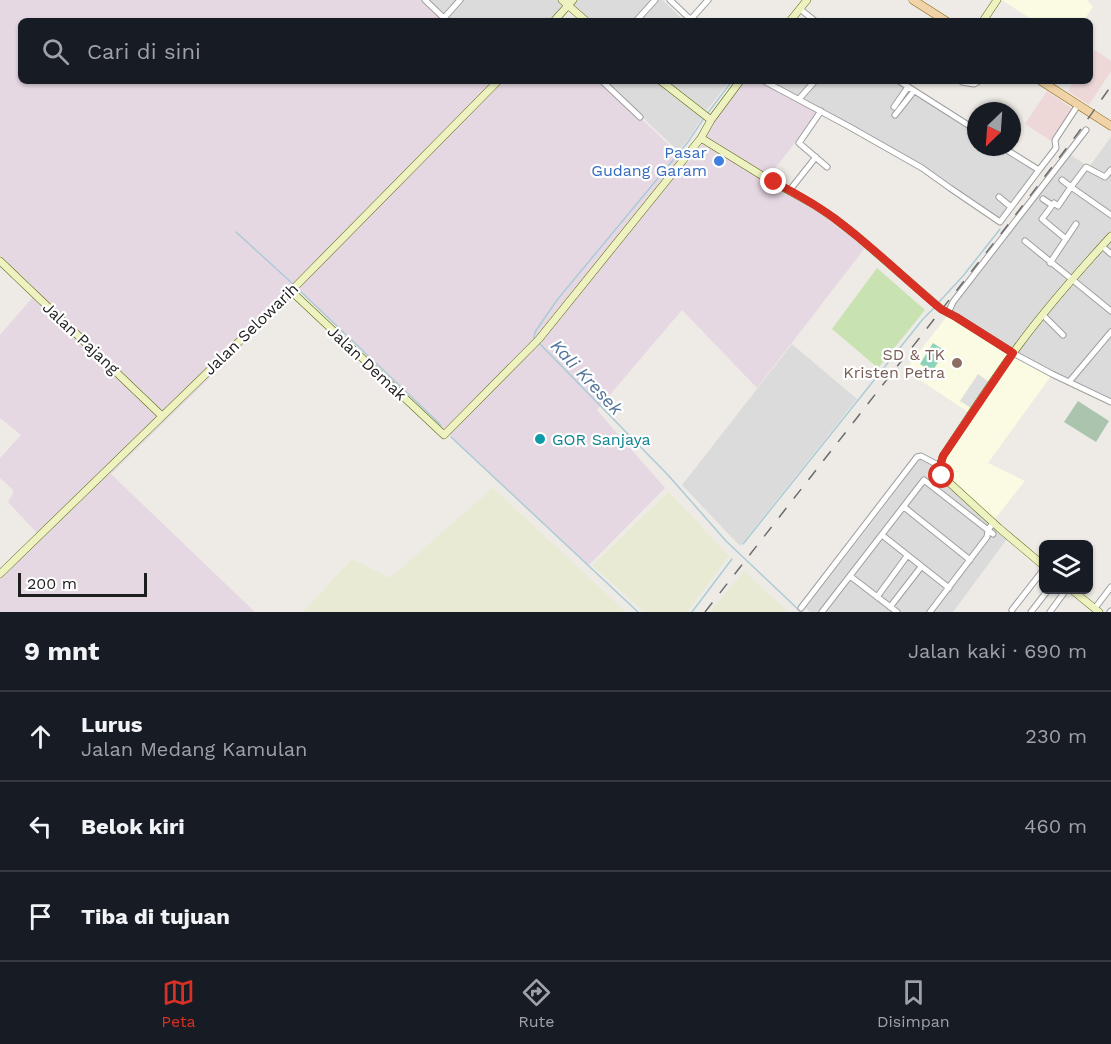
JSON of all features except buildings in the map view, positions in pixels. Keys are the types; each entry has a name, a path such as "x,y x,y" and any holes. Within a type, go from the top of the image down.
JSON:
{"main road":[{"path":"792,18 807,0"},
{"path":"913,0 941,18"},
{"path":"985,18 997,0"},
{"path":"556,18 568,2 583,18"},
{"name":"Jalan Selowarih","path":"0,574 291,291 495,84"},
{"path":"666,84 708,118"},
{"path":"737,84 708,118 701,138 834,218 941,309 1013,353"},
{"path":"1046,84 1111,126"},
{"name":"Jalan Demak","path":"291,291 444,435 537,340 701,138"},
{"path":"1039,564 992,531 942,476 940,466 943,456 1013,353 1111,236"},
{"name":"Jalan Pajang","path":"0,261 162,416"},
{"path":"1077,594 1097,610"}],"street":[{"path":"425,0 444,18"},
{"path":"447,18 460,0"},
{"path":"639,18 655,0"},
{"path":"671,0 689,18 692,18 708,0"},
{"path":"800,9 811,18"},
{"path":"605,84 640,117"},
{"path":"770,84 922,168 1000,222 1056,148 1055,140 1078,105"},
{"path":"799,99 812,84"},
{"path":"904,84 967,124"},
{"path":"894,107 908,87"},
{"path":"896,115 914,91"},
{"path":"821,111 799,143 827,166"},
{"path":"948,313 953,302 1086,130"},
{"path":"1016,156 1039,170"},
{"path":"789,190 816,157"},
{"path":"1066,239 1042,219 1054,203 1058,206 1086,167 1105,177 1111,170"},
{"path":"1062,180 1111,215"},
{"path":"999,198 1011,207"},
{"path":"1043,199 1052,206"},
{"path":"1050,263 1076,224"},
{"path":"1025,241 1111,311"},
{"path":"1102,246 1111,254"},
{"path":"1043,315 1063,335"},
{"path":"1069,382 1111,332"},
{"path":"1013,353 1111,402"},
{"path":"801,608 917,457 921,456 940,466"},
{"path":"822,612 923,481 992,531 930,612"},
{"path":"904,507 970,560"},
{"path":"882,535 949,588"},
{"path":"877,597 907,556"},
{"path":"891,607 921,567"},
{"path":"1012,610 1039,574"},
{"path":"850,576 897,612"},
{"path":"1097,610 1111,587"},
{"path":"1031,612 1045,594"},
{"path":"1050,612 1063,594"}],"shaded area":[{"path":"0,0 422,0 441,18 18,18 18,84 605,84 688,163 703,143 715,118 740,84 768,84 820,111 767,180 812,206 865,248 757,388 682,310 597,410 665,488 589,565 299,291 111,474 255,612 0,612 0,568 37,533 8,502 14,491 0,478 0,458 21,435 0,418 0,335 38,291 0,255"},
{"path":"429,0 558,0 565,6 554,18 448,18"},
{"path":"575,0 663,0 681,18 587,18 571,5"},
{"path":"1002,0 1087,0 1093,7 1085,18 1029,18"},
{"path":"1095,50 1111,61 1111,71 1089,105 1068,91 1072,84 1093,84 1093,53"},
{"path":"607,84 661,84 702,118 678,151"},
{"path":"671,84 728,84 706,111"},
{"path":"773,84 904,84 967,125 967,156 1014,156 1037,171 1000,219 922,165"},
{"path":"1047,91 1073,109 1051,141 1025,124"},
{"path":"1111,137 1111,233 1012,348 945,308 1068,153 1089,167"},
{"path":"1111,241 1111,307 1076,279"},
{"path":"1073,282 1111,313 1111,400 1017,352"},
{"name":"SD & TK Kristen Petra","path":"948,315 1007,355 968,412 905,370"},
{"path":"792,344 857,399 740,546 682,485"},
{"path":"1014,356 1051,376 988,463 1025,481 994,520 947,476 944,463"},
{"path":"978,374 989,382 971,408 960,401"},
{"path":"1078,401 1109,421 1096,442 1064,422"},
{"path":"921,458 937,467 937,475 942,482 1007,539 953,612 810,612 806,608"},
{"path":"493,488 626,612 303,612 352,559 390,578"},
{"path":"669,492 729,556 687,612 644,612 592,565"},
{"path":"744,571 788,612 710,612"}],"green space":[{"path":"877,268 925,310 878,368 832,329"},
{"path":"933,343 945,351 932,372 920,364"}],"waterway":[{"name":"Kali Kresek","path":"707,114 730,84"},
{"name":"Kali Kresek","path":"534,338 535,332 557,300 688,142 704,118"},
{"path":"939,302 1000,229"},
{"path":"236,232 293,284"},
{"path":"298,289 441,425"},
{"path":"743,544 934,308"},
{"name":"Kali Kresek","path":"540,344 668,475 726,541 801,612"},
{"path":"451,437 638,612"},
{"path":"692,612 732,559"}],"railway":[{"path":"705,612 1007,226 1111,86"}],"place":[{"name":"Pasar Gudang Garam","path":"719,161"},
{"name":"SD & TK Kristen Petra","path":"957,363"},
{"name":"GOR Sanjaya","path":"540,439"}],"route":[{"path":"774,182 834,218 941,309 1013,353 943,456 940,466 942,476"}]}
